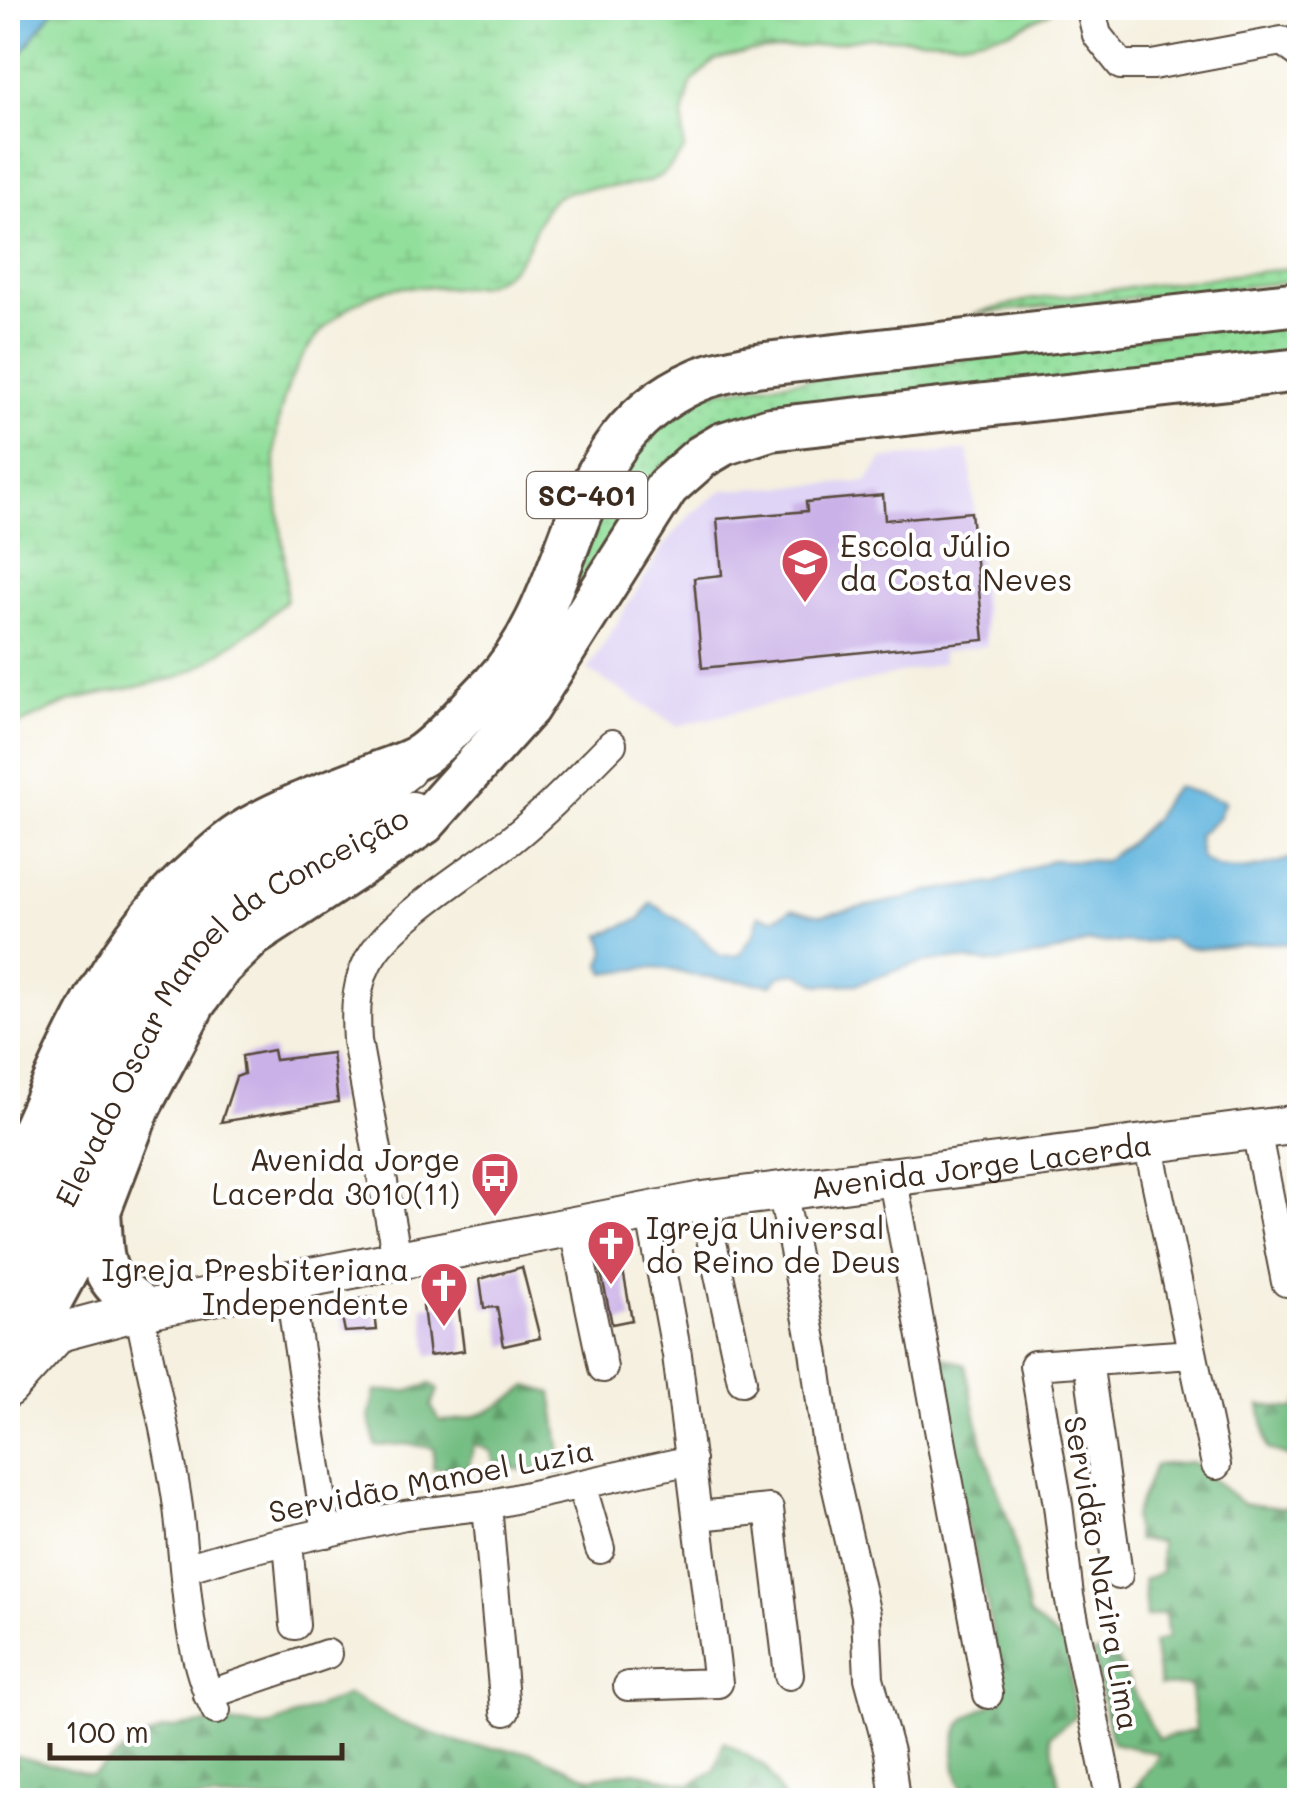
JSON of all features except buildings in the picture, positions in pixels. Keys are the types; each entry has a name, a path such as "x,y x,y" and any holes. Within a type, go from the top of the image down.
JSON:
{"highway":[{"name":"SC-401","path":"8,1186 93,1001 157,908 253,826 421,756 496,682 532,631 591,484 617,440 653,405 702,378 756,365 1300,303"},
{"name":"SC-401","path":"23,1333 35,1329 100,1210 138,1107 194,1004 220,967 252,936 424,823 459,787 528,707 667,487 701,457 723,444 770,429 1300,370"},
{"path":"100,1210 107,1274 118,1290 143,1310"}],"main road":[{"name":"Elevado Oscar Manoel da Conceição","path":"8,1388 23,1333 20,1292 163,996 194,950 223,921 275,848 356,808 421,756"},
{"name":"Elevado Oscar Manoel da Conceição","path":"8,1252 139,981 175,930 206,899 459,787"},
{"name":"Avenida Jorge Lacerda","path":"23,1333 703,1201 1300,1124"}],"street":[{"path":"1092,10 1097,35 1121,65 1153,65 1282,41 1300,54"},
{"path":"397,1258 357,1040 358,984 372,953 391,931 516,836 612,744"},
{"path":"1256,1130 1286,1282"},
{"path":"1148,1143 1216,1464"},
{"path":"892,1175 988,1694"},
{"path":"782,1190 811,1335 827,1446 866,1615 869,1678 890,1752 896,1800"},
{"path":"703,1201 742,1381"},
{"path":"628,1686 718,1683 670,1308 650,1210"},
{"path":"573,1224 603,1368"},
{"path":"288,1280 328,1534"},
{"path":"143,1310 177,1502 190,1615 212,1702 327,1654"},
{"path":"1118,1575 1088,1362 1192,1354"},
{"name":"Servidão Nazira Lima","path":"1088,1362 1034,1365 1069,1596 1109,1792"},
{"name":"Servidão Manoel Luzia","path":"185,1568 405,1515 487,1505 691,1460"},
{"path":"581,1484 600,1549"},
{"path":"487,1505 505,1711"},
{"path":"698,1516 768,1509 788,1675"},
{"path":"288,1541 296,1625"}],"shaded area":[{"name":"Escola Júlio da Costa Neves","path":"969,450 987,646 942,652 943,663 677,726 588,670 664,546 692,513 723,490 867,482 882,459"}],"green space":[{"path":"55,8 1053,8 1011,31 963,41 869,37 748,52 715,60 691,83 683,116 684,150 664,173 641,183 560,195 543,212 516,264 503,276 485,284 391,289 355,304 316,337 291,380 282,405 275,474 286,600 262,623 177,678 71,701 8,729 8,71"},
{"path":"1299,267 1299,281 973,314 1028,300"},
{"path":"1299,317 1299,355 663,465 635,495 537,661 632,446 708,392"},
{"path":"933,1353 965,1365 983,1448 1012,1531 1029,1615 1067,1646 1075,1717 1050,1735 1062,1800 968,1800 959,1781 954,1747 960,1726 971,1715 1003,1699 988,1607 962,1505"},
{"path":"431,1384 438,1390 431,1406 440,1421 487,1412 528,1386 552,1393 564,1473 495,1467 491,1451 474,1444 468,1469 433,1468 434,1448 407,1444 376,1446 369,1418 375,1391 409,1391"},
{"path":"1299,1400 1299,1489 1290,1457 1268,1449 1260,1405 1297,1409"},
{"path":"1192,1462 1243,1504 1286,1508 1299,1490 1299,1800 1127,1799 1160,1754 1112,1743 1093,1653 1113,1652 1158,1739 1196,1730 1190,1685 1160,1686 1153,1643 1168,1638 1165,1613 1146,1617 1143,1580 1161,1572 1160,1542 1137,1540 1133,1518 1155,1465"},
{"path":"348,1695 402,1723 465,1745 531,1752 590,1778 635,1771 690,1785 715,1770 724,1742 766,1767 784,1800 8,1800 12,1755 92,1775 137,1741 164,1729 217,1722 267,1727"}],"water":[{"path":"8,8 55,8 8,71"},
{"path":"1177,787 1225,801 1218,818 1198,835 1201,858 1212,865 1249,869 1299,856 1299,945 1263,943 1201,948 1170,939 1088,942 997,963 950,959 912,965 858,984 820,985 797,973 781,975 772,985 668,969 605,973 601,965 606,951 601,935 640,919 651,903 695,931 720,956 739,955 754,934 759,915 773,919 792,909 821,915 929,891 995,883 1051,860 1103,861 1154,819"}],"place":[{"name":"Escola Júlio da Costa Neves","path":"805,604"},
{"name":"Avenida Jorge Lacerda 3010(11)","path":"495,1218"},
{"name":"Igreja Universal do Reino de Deus","path":"611,1286"},
{"name":"Igreja Presbiteriana Independente","path":"444,1328"}]}
